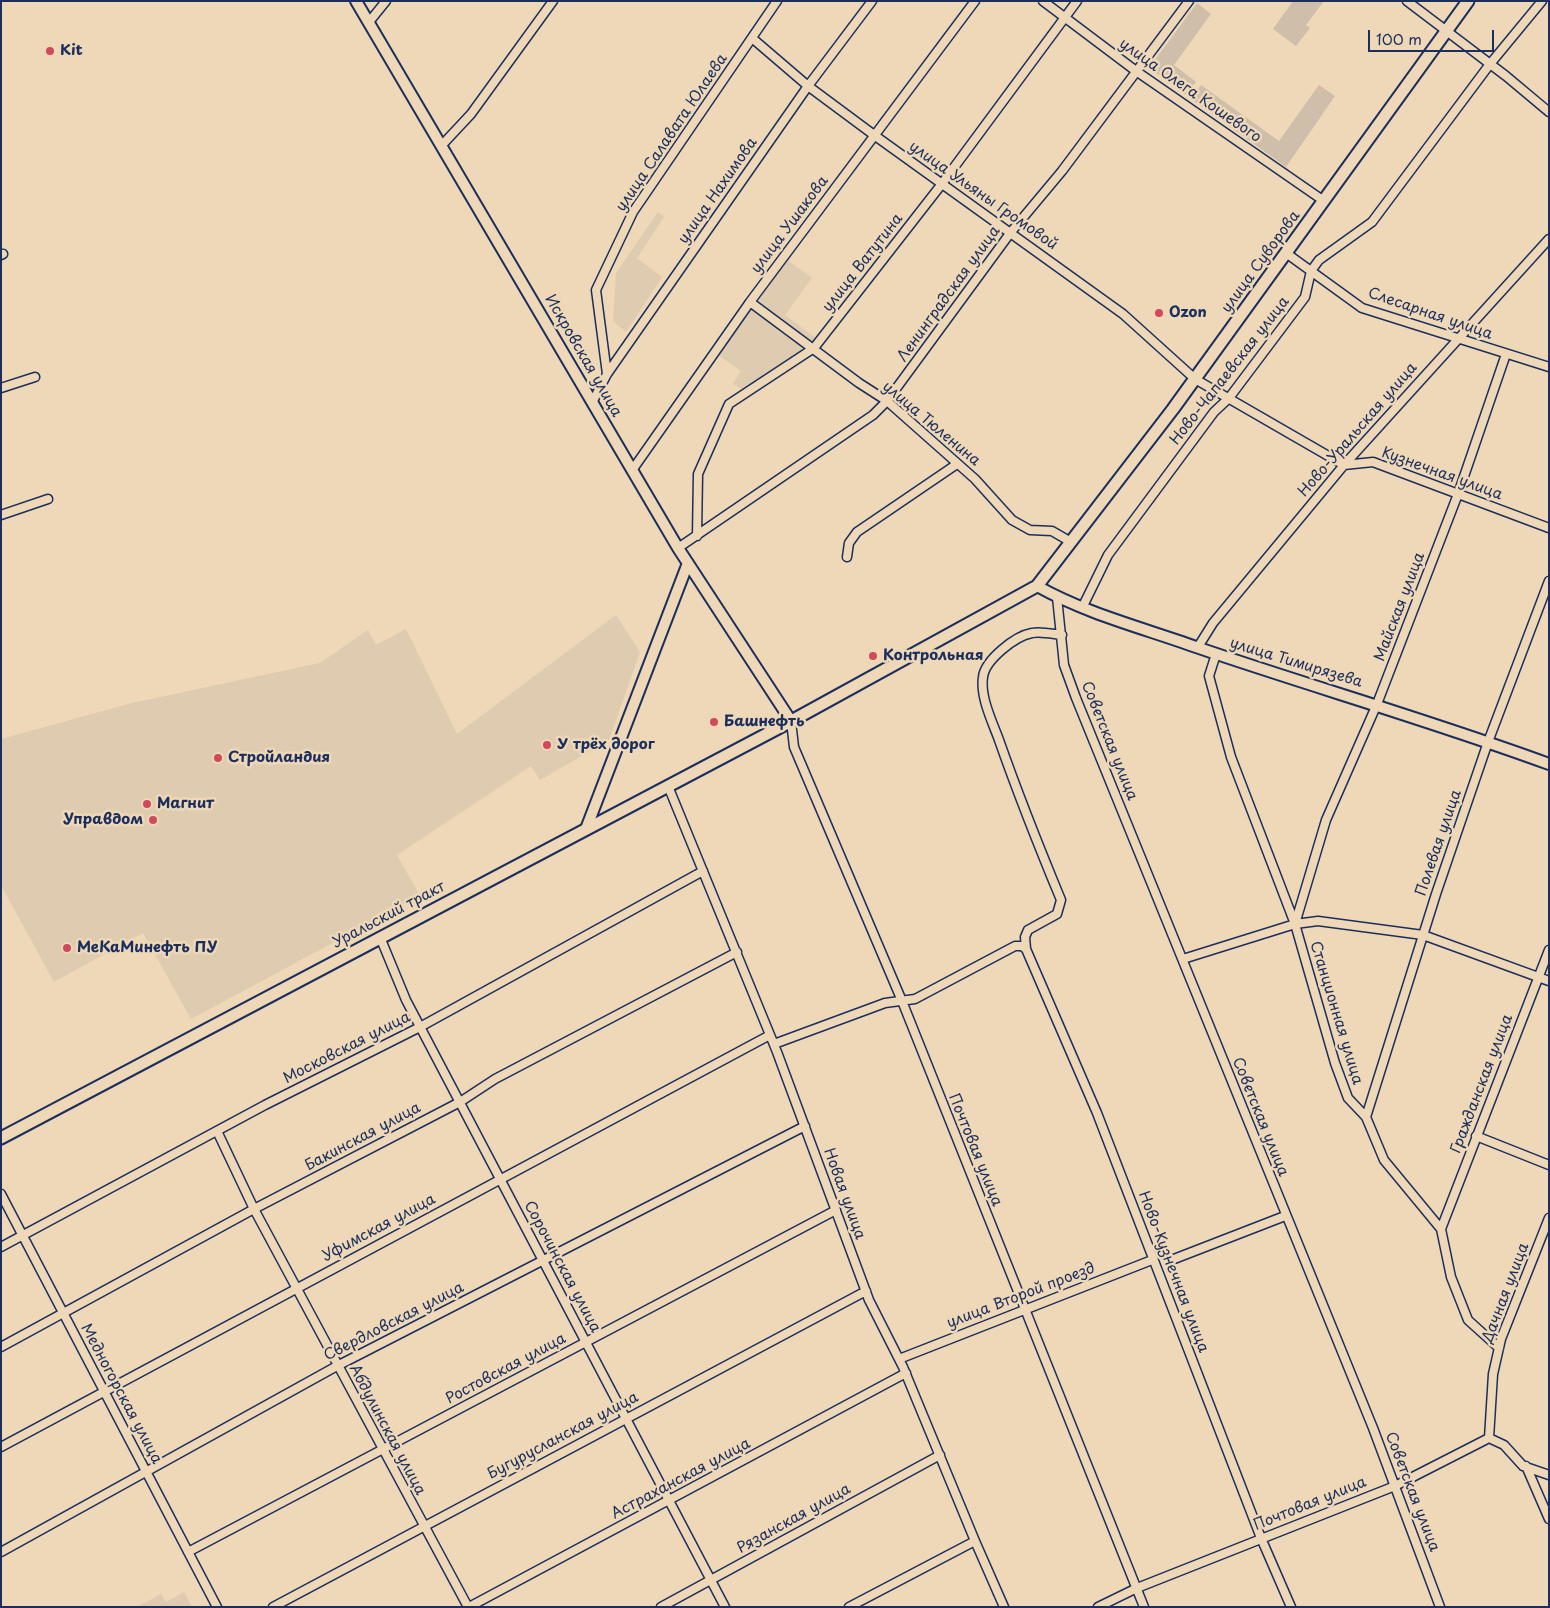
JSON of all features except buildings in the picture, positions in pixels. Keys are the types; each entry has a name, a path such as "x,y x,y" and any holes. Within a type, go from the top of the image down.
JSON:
{"main road":[{"name":"Искровская улица","path":"356,1 442,144 678,548 791,721"},
{"name":"улица Суворова","path":"1037,586 1195,379 1468,1"},
{"path":"586,829 688,563"},
{"name":"улица Тимирязева","path":"1037,586 1082,608 1216,654 1377,704 1549,764"},
{"name":"Уральский тракт","path":"1,1138 791,721 1037,586"}],"street":[{"path":"369,22 386,1"},
{"path":"442,144 471,114 553,1"},
{"name":"улица Салавата Юлаева","path":"607,374 596,290 633,212 777,1"},
{"name":"улица Нахимова","path":"592,401 607,374 808,86 872,1"},
{"name":"улица Ушакова","path":"632,469 750,302 975,1"},
{"name":"улица Олега Кошевого","path":"1043,1 1136,70 1324,201"},
{"name":"улица Ватутина","path":"697,536 698,474 729,404 814,348 941,185 1076,1"},
{"name":"Ленинградская улица","path":"678,548 873,415 887,401 1011,232 1062,171 1189,1"},
{"path":"1407,1 1447,30 1549,112"},
{"path":"1311,270 1319,260 1372,222 1490,64 1542,1"},
{"name":"улица Ульяны Громовой","path":"752,38 808,86 874,136 941,185 1011,232 1123,314 1195,379"},
{"name":"Ново-Уральская улица","path":"1198,647 1214,623 1344,465 1549,239"},
{"name":"Слесарная улица","path":"1286,253 1362,308 1549,367"},
{"name":"Ново-Чапаевская улица","path":"1082,608 1108,556 1214,412 1229,398 1305,297 1311,270"},
{"name":"улица Тюленина","path":"750,302 859,383 887,401 957,464 1012,520 1030,530 1052,531 1071,542"},
{"name":"Майская улица","path":"1295,924 1326,820 1377,704 1458,494 1506,354"},
{"path":"1,388 35,377"},
{"path":"1195,379 1344,465"},
{"name":"Кузнечная улица","path":"1344,465 1373,462 1549,528"},
{"path":"847,557 849,543 857,532 957,464"},
{"path":"1,515 48,499"},
{"name":"Полевая улица","path":"1366,1117 1488,742 1549,581"},
{"name":"Советская улица","path":"1057,597 1064,665 1076,698 1395,1486 1440,1607"},
{"path":"1026,949 1024,937 1028,930 1057,914 1061,900 1018,795 986,703 982,678 987,664 1001,651 1024,636 1032,632 1062,635"},
{"name":"Станционная улица","path":"1216,654 1209,676 1231,757 1295,924 1335,1063 1348,1098 1366,1117 1384,1160 1441,1229 1451,1277 1468,1320 1499,1348"},
{"name":"Почтовая улица","path":"791,721 794,747 902,1001 1144,1607"},
{"name":"Новая улица","path":"668,786 774,1044 866,1291 906,1372 974,1541 1004,1607"},
{"name":"Московская улица","path":"1,1247 217,1131 420,1026 704,871"},
{"path":"1183,959 1295,924 1318,921 1424,935 1549,981"},
{"name":"Сорочинская улица","path":"380,937 406,1000 725,1607"},
{"path":"774,1044 885,1003 915,999 1015,946 1022,946 1026,949"},
{"name":"Ново-Кузнечная улица","path":"1026,949 1097,1113 1152,1260 1261,1538 1291,1607"},
{"name":"Гражданская улица","path":"1441,1229 1549,950"},
{"name":"Бакинская улица","path":"1,1347 254,1209 460,1102 495,1078 737,952"},
{"name":"Уфимская улица","path":"1,1447 770,1035"},
{"name":"Свердловская улица","path":"1,1552 337,1366 805,1126"},
{"name":"Абдулинская улица","path":"217,1131 254,1209 468,1607"},
{"path":"1476,1136 1549,1165"},
{"name":"Медногорская улица","path":"1,1194 217,1607"},
{"name":"Ростовская улица","path":"188,1552 836,1210"},
{"path":"1174,1259 1285,1216"},
{"name":"Дачная улица","path":"1490,1438 1493,1374 1499,1348 1549,1218"},
{"name":"улица Второй проезд","path":"899,1359 1152,1260"},
{"name":"Бугурусланская улица","path":"273,1607 626,1417 866,1291"},
{"name":"Астраханская улица","path":"468,1607 670,1501 906,1372"},
{"path":"1490,1438 1504,1445 1526,1466 1549,1475"},
{"name":"Почтовая улица","path":"1098,1607 1137,1588 1395,1486 1490,1438"},
{"name":"Рязанская улица","path":"661,1607 940,1455"},
{"path":"1526,1466 1549,1519"},
{"path":"849,1607 974,1541"}],"shaded area":[{"path":"1293,1 1324,1 1306,25 1310,28 1296,46 1273,29"},
{"path":"1197,3 1211,14 1174,65 1196,82 1186,95 1149,68"},
{"path":"1201,85 1279,141 1319,85 1335,96 1286,167 1191,99"},
{"path":"658,212 664,217 637,258 662,277 626,332 613,321 616,273"},
{"path":"786,259 812,278 785,315 817,339 812,346 743,390 733,384 741,371 718,355"},
{"path":"616,615 640,652 609,740 540,780 531,766 397,855 420,896 191,1019 143,933 54,982 1,885 1,739 132,703 320,663 368,630 376,645 406,629 457,734"},
{"path":"184,1592 192,1607 137,1607 161,1594 166,1602"}],"place":[{"name":"Kit","path":"50,51"},
{"name":"Ozon","path":"1159,313"},
{"name":"Контрольная","path":"873,656"},
{"name":"Башнефть","path":"714,722"},
{"name":"У трёх дорог","path":"547,745"},
{"name":"Стройландия","path":"218,758"},
{"name":"Магнит","path":"147,804"},
{"name":"Управдом","path":"153,820"},
{"name":"МеКаМинефть ПУ","path":"67,948"}]}
